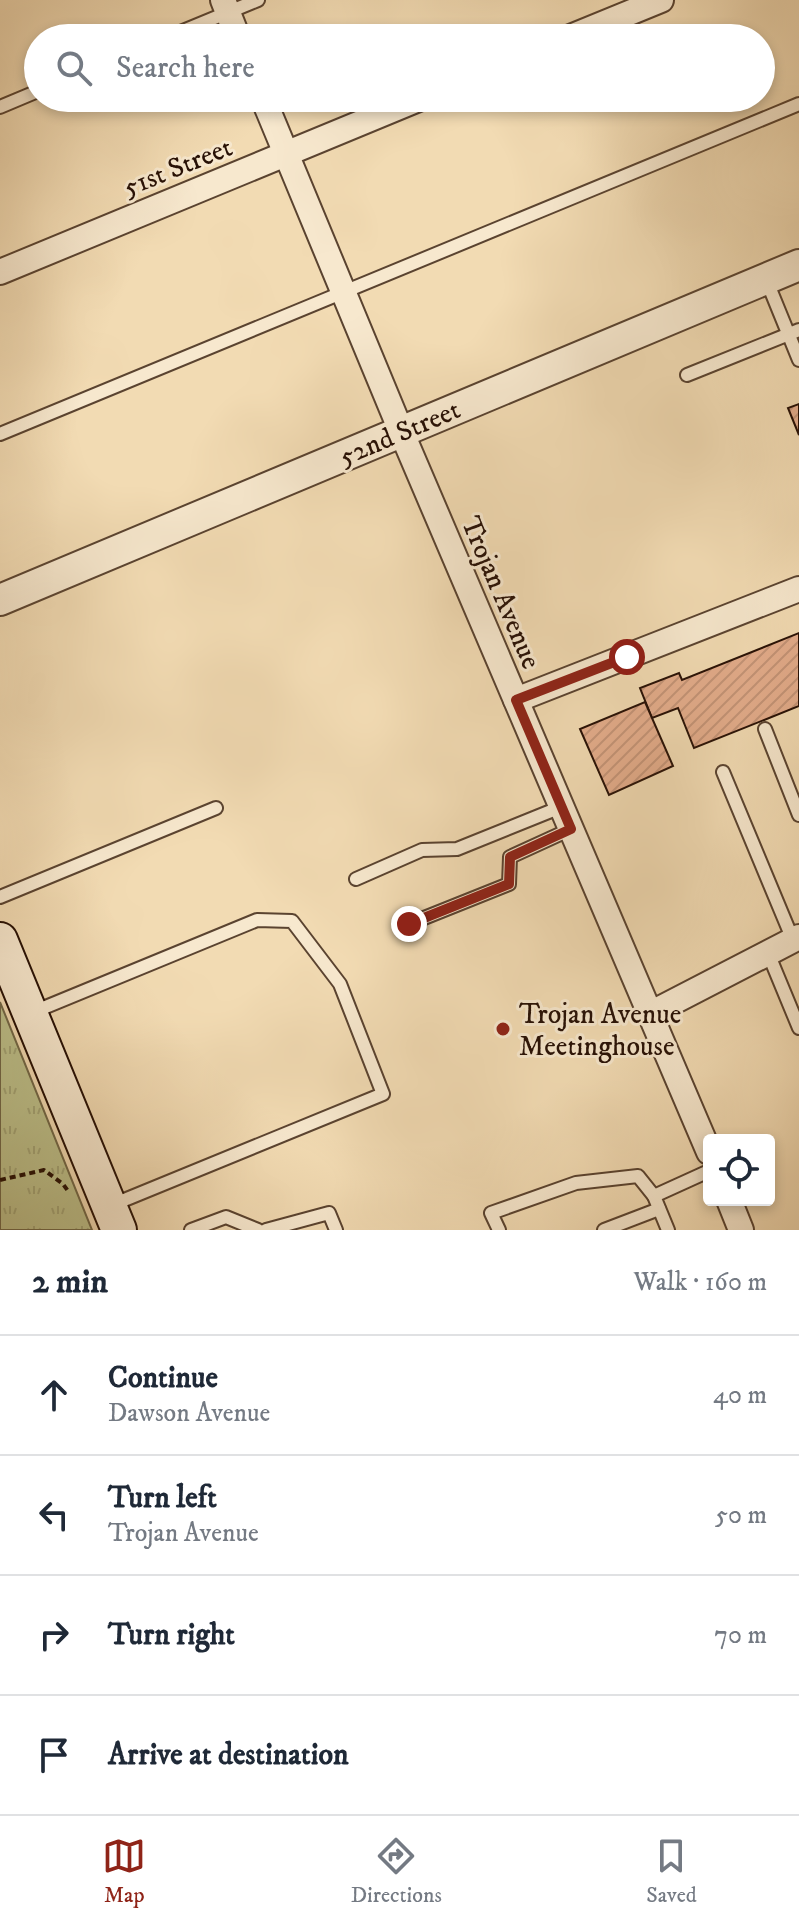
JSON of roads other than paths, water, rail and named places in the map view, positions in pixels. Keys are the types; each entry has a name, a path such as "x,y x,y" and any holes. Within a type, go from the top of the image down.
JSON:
{"main road":[{"path":"0,940 114,1218"}],"street":[{"path":"602,24 661,0"},
{"name":"Trojan Avenue","path":"269,112 401,431 703,1138"},
{"name":"51st Street","path":"0,272 387,112"},
{"name":"52nd Street","path":"0,600 799,265"},
{"path":"516,700 799,589"},
{"path":"650,1014 796,939"},
{"path":"731,1206 741,1230"}],"lane":[{"path":"192,24 225,6 258,0"},
{"path":"0,107 24,97"},
{"path":"0,434 799,104"},
{"path":"766,279 794,332 799,360"},
{"path":"687,375 794,332"},
{"path":"765,729 799,815"},
{"path":"723,772 796,939"},
{"path":"356,879 422,850 457,849 561,807"},
{"path":"0,897 216,808"},
{"path":"409,924 509,884 510,857 571,829"},
{"path":"30,1014 257,920 292,921 340,984 383,1094 114,1218"},
{"path":"768,953 799,1028"},
{"path":"604,1230 703,1175"},
{"path":"499,1230 491,1213 576,1183 638,1176 656,1203 668,1230"},
{"path":"266,1230 329,1213 336,1230"},
{"path":"191,1230 226,1217 258,1230"}],"place":[{"name":"Trojan Avenue Meetinghouse","path":"503,1029"}]}
